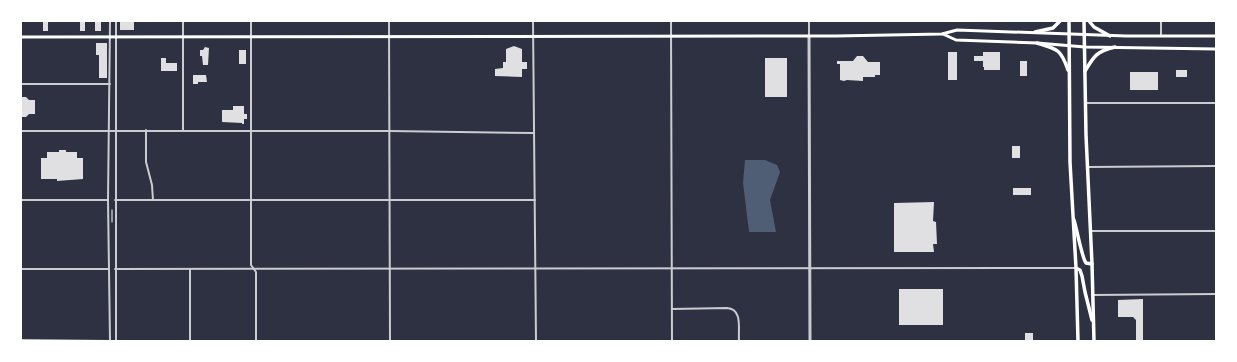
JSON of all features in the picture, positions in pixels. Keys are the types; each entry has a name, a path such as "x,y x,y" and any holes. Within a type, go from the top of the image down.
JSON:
{"highway":[{"path":"1035,32 1052,28 1060,21"},
{"path":"1070,21 1070,162 1076,268 1078,341"},
{"path":"1084,21 1085,103 1094,341"},
{"path":"1089,21 1094,27 1110,36"},
{"path":"1037,43 1056,49 1063,57 1070,74"},
{"path":"1085,72 1096,54 1115,47"},
{"path":"1073,214 1081,245 1082,256 1086,263 1092,264"},
{"path":"1076,268 1080,270 1082,276 1084,292 1094,325"}],"main road":[{"path":"21,37 809,36 942,34 957,30 1070,33 1110,36 1216,36"},
{"path":"942,34 956,40 1037,43 1085,47 1216,48"}],"street":[{"path":"21,340 110,341 108,200 110,130 110,21"},
{"path":"116,21 116,341"},
{"path":"183,21 183,130"},
{"path":"252,21 251,265 256,272 256,341"},
{"path":"389,21 390,341"},
{"path":"533,21 536,341"},
{"path":"671,21 672,341"},
{"path":"809,21 810,341"},
{"path":"1161,21 1161,36"},
{"path":"21,84 110,84"},
{"path":"1085,103 1216,103"},
{"path":"146,130 146,162 152,185 153,200"},
{"path":"21,131 251,130 534,133"},
{"path":"1087,167 1216,166"},
{"path":"21,200 108,200"},
{"path":"115,200 534,200"},
{"path":"1090,231 1216,231"},
{"path":"115,269 1076,268"},
{"path":"21,269 108,269"},
{"path":"190,269 190,341"},
{"path":"1093,294 1216,294"},
{"path":"672,309 733,309 738,316 738,341"},
{"path":"263,341 583,341"}],"water":[{"path":"745,160 765,160 777,165 780,172 770,200 776,232 749,232 743,183"}],"building":[{"path":"43,21 48,21 48,31 43,31"},
{"path":"80,21 85,21 85,31 80,31"},
{"path":"95,21 101,21 101,31 95,31"},
{"path":"120,21 134,21 134,30 120,30"},
{"path":"96,43 107,43 107,78 99,78 99,55 96,55"},
{"path":"514,46 522,49 522,62 527,62 527,69 522,69 522,77 495,76 495,69 503,68 503,62 506,62 506,49"},
{"path":"205,47 209,48 208,65 203,65 202,56 200,56 200,50 203,50"},
{"path":"239,50 246,50 246,64 239,64"},
{"path":"948,52 957,52 957,80 948,80"},
{"path":"983,52 1000,52 1000,70 984,70 983,61 974,61 974,56 983,56"},
{"path":"857,56 863,56 868,62 880,62 880,75 875,75 875,77 863,77 863,81 840,80 840,64 837,64 837,61 853,61"},
{"path":"161,58 166,58 166,63 177,63 177,71 161,71"},
{"path":"765,58 787,58 787,97 765,97"},
{"path":"1020,61 1027,61 1027,76 1020,76"},
{"path":"1176,70 1187,70 1187,77 1176,77"},
{"path":"1130,72 1158,72 1158,90 1130,90"},
{"path":"193,75 206,75 207,82 198,82 198,84 193,84"},
{"path":"21,97 26,97 29,100 35,100 35,114 29,114 26,117 21,117"},
{"path":"233,106 244,106 244,114 247,114 247,119 244,119 244,124 222,122 222,110 233,110"},
{"path":"1012,146 1020,146 1020,158 1012,158"},
{"path":"59,150 66,150 66,152 77,152 77,158 83,158 83,179 57,181 57,179 41,179 41,158 47,158 47,152 59,152"},
{"path":"1013,188 1031,188 1031,195 1013,195"},
{"path":"934,202 933,221 936,222 937,244 933,244 934,252 894,252 894,203"},
{"path":"899,289 943,289 943,325 899,325"},
{"path":"1143,299 1143,341 1136,341 1136,320 1133,317 1118,317 1118,300"},
{"path":"1025,333 1033,333 1033,341 1025,341"}]}
